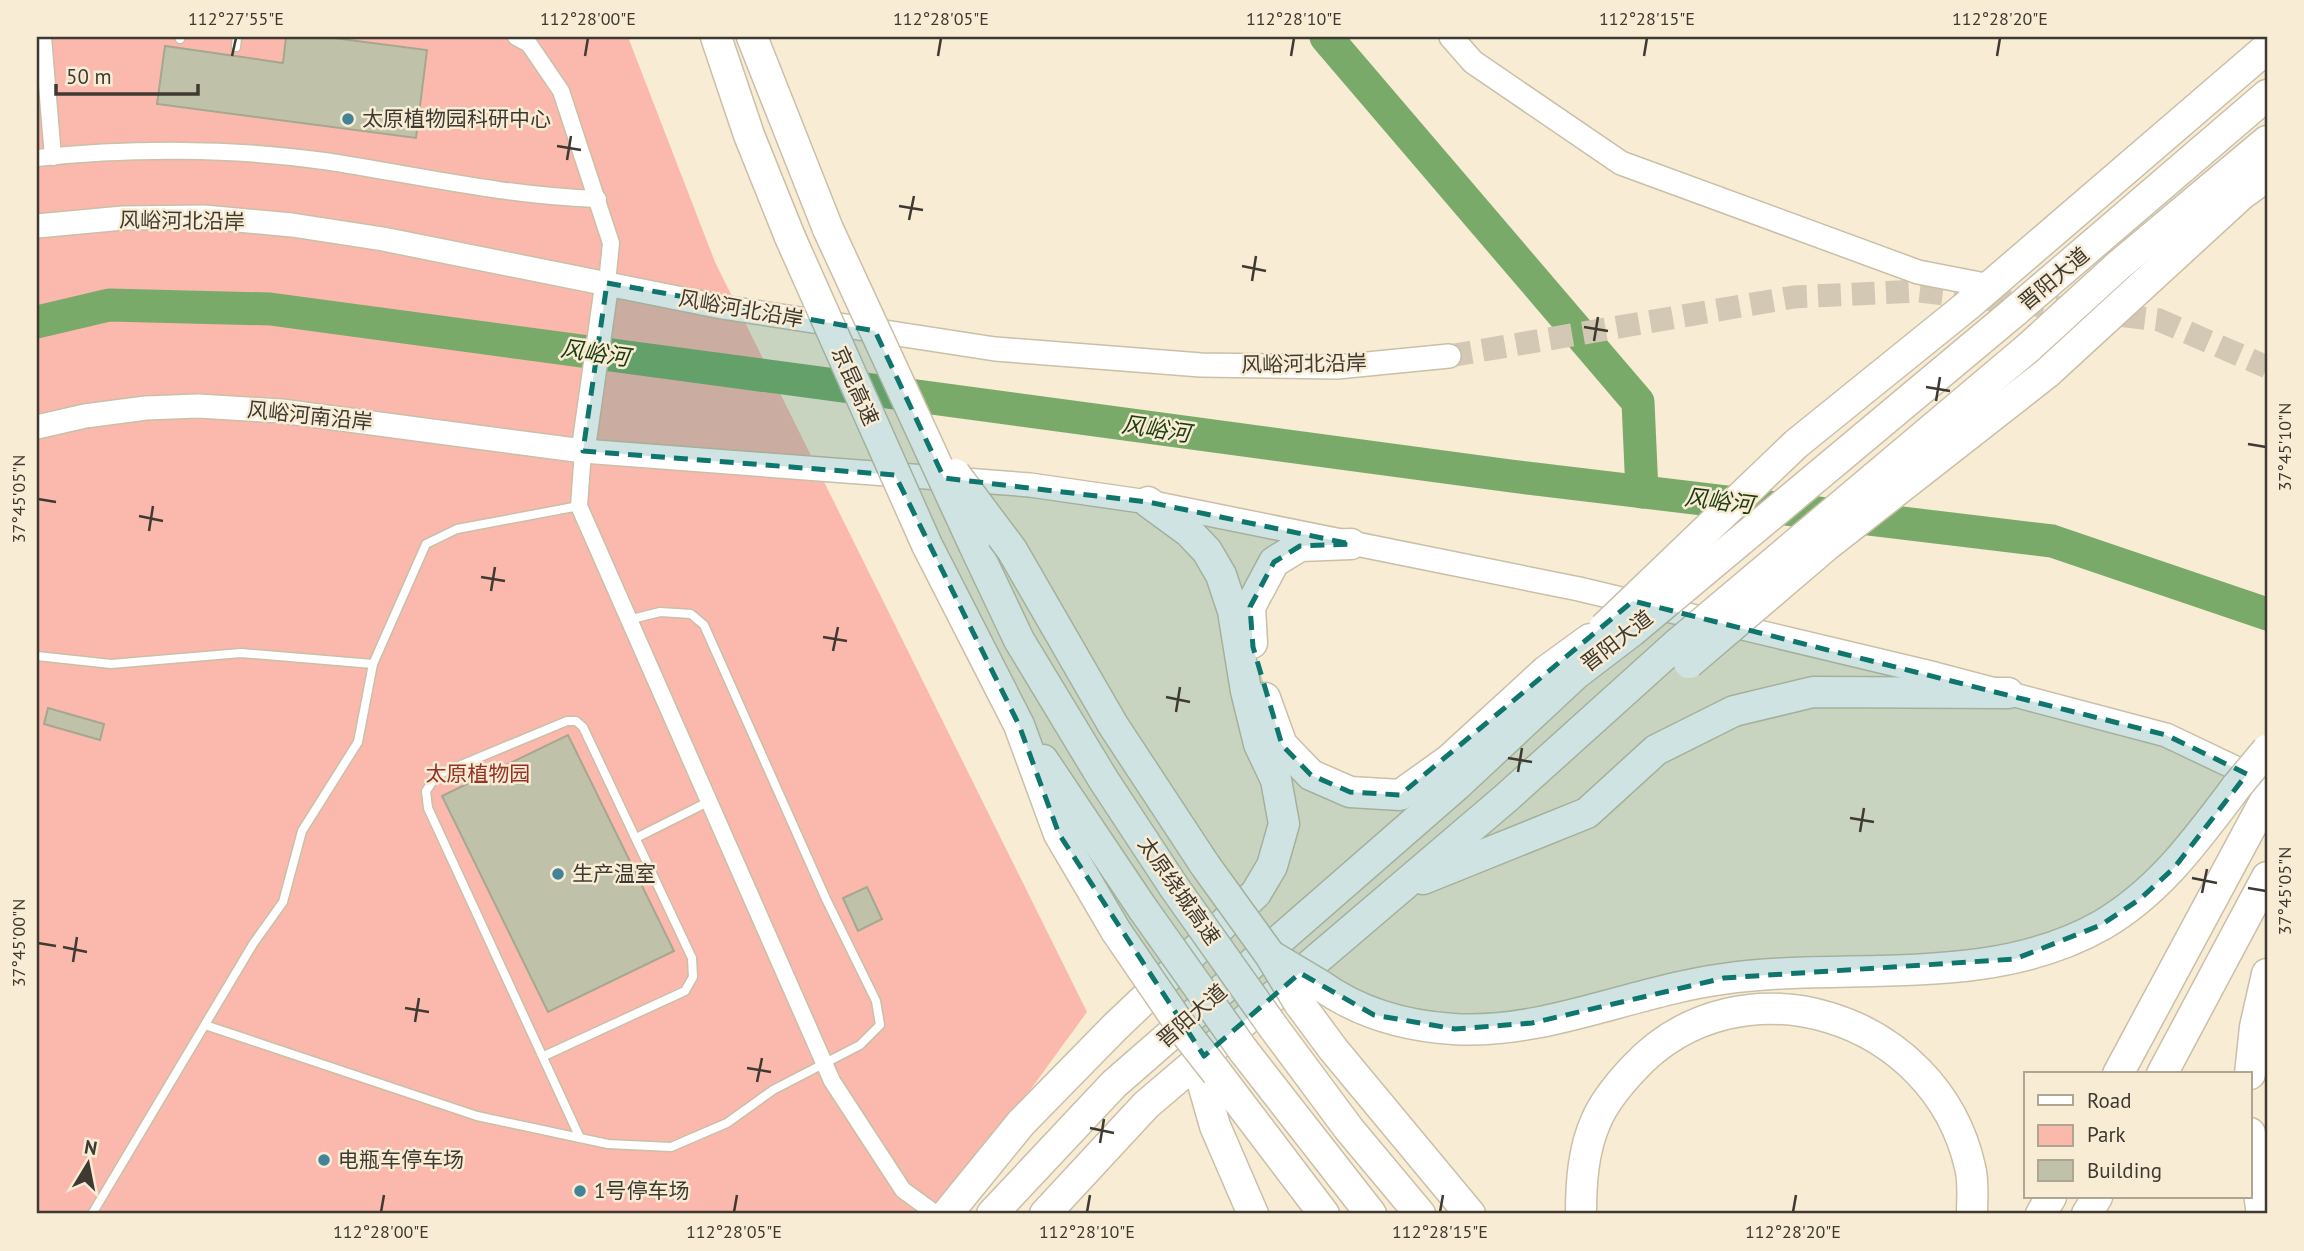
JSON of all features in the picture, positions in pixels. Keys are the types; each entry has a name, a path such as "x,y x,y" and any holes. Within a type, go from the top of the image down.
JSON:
{"highway":[{"name":"京昆高速","path":"716,37 749,135 790,237 927,545 1019,725"},
{"name":"京昆高速","path":"752,37 828,229 920,426"},
{"name":"晋阳大道","path":"992,1214 1114,1084 1456,786 1576,674 1796,444 1968,305 2267,48"},
{"name":"晋阳大道","path":"1618,630 2014,313 2264,98"},
{"name":"晋阳大道","path":"1045,1214 1146,1105 1565,745 1683,653 2119,265 2267,141"},
{"path":"1683,653 1826,546 2047,373 2242,194 2267,176"},
{"path":"920,426 1012,550 1106,713 1205,865 1270,955 1309,994 1333,1049 1470,1214"},
{"name":"太原绕城高速","path":"920,426 1019,640 1102,779 1174,887 1274,1028 1349,1129 1420,1214"},
{"path":"947,1214 1020,1123 1116,1026 1256,893 1272,866 1284,824 1276,780 1259,744 1246,691 1233,611 1221,575 1208,551 1189,532 1148,502"},
{"path":"1351,544 1300,546 1274,562 1250,607 1253,647 1264,695 1282,745 1311,775 1350,792 1400,795 1449,760 1546,671 1618,630"},
{"path":"1397,890 1587,813 1656,750 1734,710 1813,691 2008,693"},
{"path":"1019,725 1059,834 1116,932 1188,1036 1210,1079 1324,1214"},
{"name":"太原绕城高速","path":"1019,725 1143,909 1243,1050 1371,1214"},
{"path":"1309,994 1335,996 1374,1014 1413,1025 1482,1029 1532,1023 1676,986 1724,978 1948,967 2015,959 2101,925 2140,899 2174,868 2267,750"},
{"path":"2119,1072 2267,797"},
{"path":"2163,1072 2267,877"},
{"path":"2250,1072 2255,1027 2267,974"},
{"path":"1581,1214 1581,1174 1595,1121 1619,1084 1652,1048 1698,1022 1748,1009 1802,1010 1850,1023 1891,1046 1925,1078 1955,1124 1971,1168 1972,1214"},
{"path":"1210,1079 1215,1126 1253,1214"},
{"path":"2252,1146 2262,1214"},
{"path":"2041,1214 2050,1198"},
{"path":"2087,1214 2095,1198"}],"street":[{"path":"43,37 45,157 181,152 321,161 541,197 598,199"},
{"path":"516,37 529,44 561,91 611,243 584,443 579,506 832,1081 903,1190 936,1214"},
{"path":"1451,37 1473,62 1621,163 1918,272 1990,286"},
{"name":"风峪河北沿岸","path":"37,226 123,219 204,217 292,225 722,307 995,349 1201,365 1337,367 1449,356"},
{"name":"风峪河南沿岸","path":"37,427 134,409 198,406 281,411 1030,485 1148,502 1579,589 2008,693 2166,735 2267,783"}],"lane":[{"path":"236,47 237,37"},
{"path":"92,1214 253,944 283,902 302,831 358,742 373,664 426,544 457,528 579,506"},
{"path":"205,1025 477,1116 608,1144 671,1147 727,1124 773,1090 860,1045 880,1025 876,1001 826,899 704,625 691,614 660,612 627,620"},
{"path":"37,656 111,664 241,653 373,664"},
{"path":"544,1056 685,991 693,977 692,958 583,727 576,721 567,721 437,775 426,791 428,808 580,1138"},
{"path":"636,838 708,802"}],"highlighted area":[{"path":"607,283 875,331 944,478 1148,502 1351,544 1300,546 1274,562 1250,607 1253,647 1282,745 1311,775 1350,792 1400,795 1633,601 2166,735 2247,774 2174,868 2140,899 2101,925 2015,959 1724,978 1532,1023 1455,1029 1374,1015 1300,973 1204,1056 1059,834 1019,725 895,475 583,451"}],"green space":[{"name":"太原植物园","path":"37,37 628,37 715,262 1087,1012 940,1214 37,1214"}],"building":[{"path":"286,37 326,37 427,50 416,138 157,104 165,46 283,63"},
{"path":"48,708 104,724 100,740 44,724"},
{"name":"生产温室","path":"568,735 674,951 548,1012 442,796"},
{"path":"867,887 882,919 858,931 843,898"}],"waterway":[{"path":"1326,37 1638,402 1642,492"},
{"name":"风峪河","path":"37,322 109,305 270,309 1511,476 2052,541 2267,614"}],"tunnel":[{"path":"1449,356 1794,297 1919,291 2159,320 2267,367"}],"place":[{"name":"太原植物园科研中心","path":"348,119"},
{"name":"生产温室","path":"558,874"},
{"name":"电瓶车停车场","path":"324,1160"},
{"name":"1号停车场","path":"580,1191"}]}
